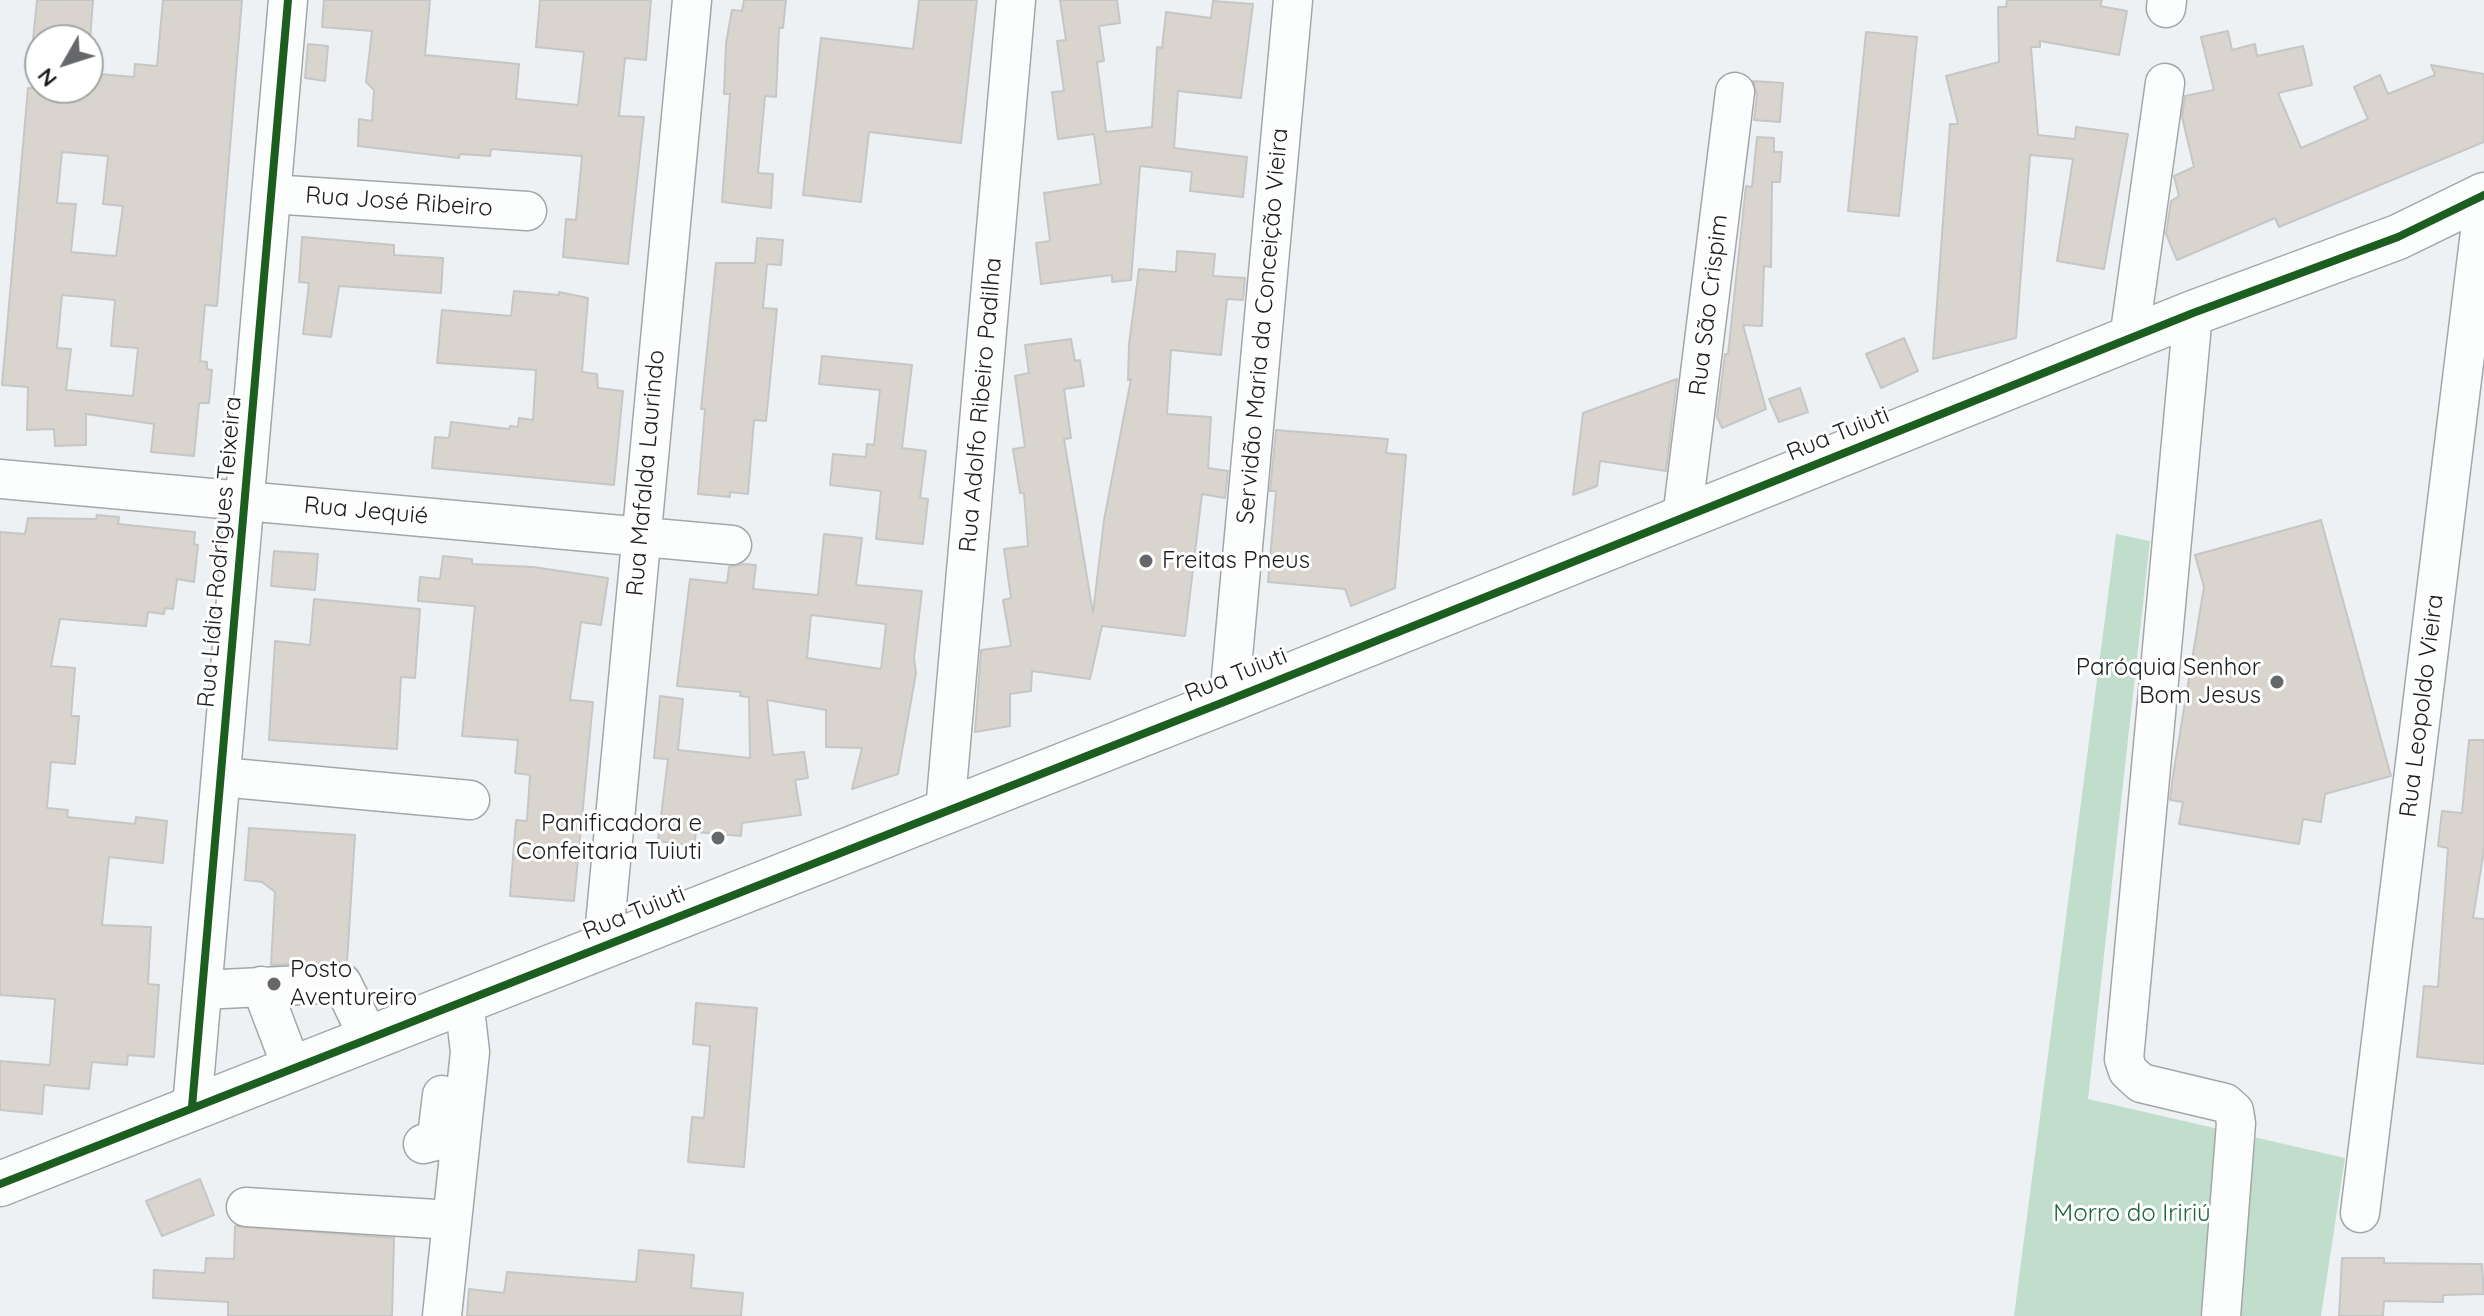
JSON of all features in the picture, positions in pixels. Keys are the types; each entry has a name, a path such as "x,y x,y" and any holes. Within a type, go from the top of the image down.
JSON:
{"main road":[{"name":"Rua Tuiuti","path":"0,1184 369,1038 466,1016 603,946 1229,700 2193,313 2398,237 2484,197"}],"street":[{"name":"Rua Lídia Rodrigues Teixeira","path":"192,1107 288,0"},
{"name":"Rua Mafalda Laurindo","path":"603,946 692,0"},
{"name":"Rua Adolfo Ribeiro Padilha","path":"945,811 1016,0"},
{"name":"Servidão Maria da Conceição Vieira","path":"1229,700 1293,0"},
{"path":"2129,339 2165,83"},
{"name":"Rua São Crispim","path":"1682,518 1735,92"},
{"name":"Rua José Ribeiro","path":"271,194 527,211"},
{"name":"Rua Leopoldo Vieira","path":"2360,1213 2475,349 2484,197"},
{"path":"2193,313 2124,1059 2128,1071 2141,1083 2225,1103 2234,1111 2236,1137 2221,1316"},
{"name":"Rua Jequié","path":"0,479 732,545"},
{"path":"221,777 470,800"},
{"path":"202,990 342,983 369,1038"},
{"path":"261,986 292,1068"},
{"path":"423,1144 435,1141 437,1137 448,1038 466,1016"},
{"path":"442,1316 470,1052 466,1016"},
{"path":"246,1207 451,1220"}],"green space":[{"name":"Morro do Iririú","path":"2116,534 2150,541 2088,1099 2345,1158 2321,1316 2014,1316"}],"building":[{"path":"37,0 93,0 91,24 35,24"},
{"path":"163,0 242,0 217,306 205,305 200,361 207,362 207,369 212,370 209,403 199,403 194,456 151,452 154,424 86,414 86,445 55,446 54,429 27,430 28,387 2,385 27,104 104,104 104,74 134,77 135,64 157,66","holes":["62,152 108,156 103,204 123,206 116,256 71,252 76,204 57,203","62,295 115,300 111,346 138,348 133,396 66,390 71,349 57,348"]},
{"path":"324,0 430,0 425,55 519,64 516,99 578,105 584,52 536,47 540,0 651,0 646,60 625,58 619,116 644,117 628,264 563,257 566,219 576,220 582,156 491,149 490,156 460,154 459,158 358,146 359,119 372,121 374,90 366,82 372,31 322,27"},
{"path":"744,0 786,0 783,28 779,28 776,97 765,96 758,173 773,174 771,208 722,202 730,94 724,94 726,43 732,10 742,11"},
{"path":"919,0 977,0 961,143 869,132 861,202 803,195 821,38 913,49"},
{"path":"1060,0 1117,0 1120,23 1099,26 1104,61 1097,62 1106,132 1152,127 1157,47 1162,48 1166,12 1211,18 1213,1 1253,4 1241,98 1178,91 1174,148 1247,157 1243,197 1190,191 1192,172 1140,166 1131,280 1112,282 1112,275 1041,284 1036,243 1050,241 1044,193 1101,184 1094,134 1058,139 1052,92 1064,91 1057,41 1066,40"},
{"path":"2007,0 2102,0 2100,6 2127,11 2119,55 2040,41 2040,47 2031,47 2038,135 2075,139 2076,127 2128,134 2104,269 2057,261 2073,159 2030,155 2016,338 1933,359 1950,124 1958,124 1946,76 1999,62 1998,7 2006,7"},
{"path":"2228,31 2232,50 2255,44 2257,56 2303,46 2312,85 2278,93 2301,148 2368,119 2354,87 2380,75 2388,94 2435,75 2431,65 2484,74 2484,142 2279,227 2275,218 2177,260 2166,234 2171,201 2179,196 2174,176 2194,167 2182,117 2185,96 2214,90 2201,37"},
{"path":"1866,32 1917,37 1899,216 1848,211"},
{"path":"308,44 328,46 325,81 305,78"},
{"path":"1753,81 1783,83 1780,122 1754,120 1757,95"},
{"path":"1757,137 1774,138 1774,152 1782,152 1780,182 1772,182 1771,267 1764,266 1762,326 1743,325 1766,409 1722,428 1717,417 1725,354 1728,354 1746,186 1752,187"},
{"path":"302,237 394,245 394,255 443,258 441,293 339,286 331,337 303,334 309,283 299,282"},
{"path":"757,238 783,240 781,265 767,264 763,308 777,309 766,421 754,420 748,494 730,492 730,497 698,494 705,409 701,409 716,263 755,263"},
{"path":"1177,251 1215,254 1213,276 1245,278 1243,300 1227,299 1221,355 1171,350 1167,414 1211,417 1208,468 1228,471 1225,498 1202,494 1185,636 1102,626 1090,679 1032,671 1031,691 1010,694 1010,726 975,732 981,650 1011,646 1003,600 1011,598 1004,549 1028,546 1024,493 1020,493 1013,449 1025,447 1015,376 1029,373 1025,345 1071,339 1075,361 1080,360 1084,386 1064,389 1071,438 1064,439 1093,613 1104,520 1131,379 1128,380 1129,344 1139,269 1176,272"},
{"path":"514,291 559,295 559,292 588,298 582,372 597,374 598,388 623,391 614,485 432,468 435,437 449,438 451,422 509,429 510,426 518,427 519,418 533,420 536,370 437,363 442,310 511,316"},
{"path":"1904,338 1918,371 1881,388 1866,354"},
{"path":"822,356 912,365 902,448 926,451 920,498 928,499 923,544 876,539 881,491 830,485 833,454 866,457 867,444 874,445 880,390 819,384"},
{"path":"1677,379 1666,471 1600,461 1597,486 1573,495 1583,413"},
{"path":"1800,388 1808,412 1779,422 1769,399"},
{"path":"1276,430 1388,439 1386,453 1406,455 1395,588 1351,606 1345,589 1268,582 1276,491 1270,491"},
{"path":"97,515 119,517 118,524 195,532 194,544 198,545 194,582 177,579 173,609 165,608 164,614 148,612 146,626 60,619 51,666 75,668 71,716 79,716 75,764 51,762 47,808 68,810 67,817 135,824 136,817 167,821 163,863 109,857 102,925 151,927 148,984 159,985 154,1057 128,1055 127,1065 92,1062 89,1089 44,1085 42,1114 0,1110 0,1061 50,1065 55,999 0,995 0,532 25,534 28,518 96,519"},
{"name":"Paróquia Senhor Bom Jesus","path":"2321,520 2391,776 2325,794 2321,822 2303,819 2299,844 2179,824 2183,802 2170,800 2204,587 2195,555"},
{"path":"824,534 862,538 856,585 922,591 914,658 916,673 898,774 852,789 862,748 826,747 826,710 767,700 773,755 804,752 808,778 795,780 801,815 742,823 741,836 696,832 694,846 658,841 668,759 654,758 660,696 683,699 678,750 750,758 749,697 740,696 741,692 677,686 690,579 727,583 729,567 756,565 753,589 818,595","holes":["811,615 886,624 881,669 807,658"]},
{"path":"274,551 318,554 315,590 271,586"},
{"path":"443,556 472,559 472,564 533,567 608,578 601,625 581,622 570,700 593,702 574,901 510,896 516,820 527,821 530,775 515,773 518,740 462,736 475,606 418,601 420,577 440,579"},
{"path":"314,599 420,609 415,678 401,677 397,749 269,740 275,641 310,645"},
{"path":"2469,740 2484,740 2484,850 2473,918 2484,919 2484,1064 2417,1057 2424,986 2438,987 2448,848 2438,846 2442,811 2462,813"},
{"path":"249,828 355,835 347,962 271,965 275,892 262,882 245,880"},
{"path":"696,1003 757,1008 744,1167 688,1162 692,1117 704,1118 710,1046 693,1044"},
{"path":"200,1179 214,1215 162,1236 146,1201"},
{"path":"235,1226 394,1238 392,1316 228,1316 228,1302 153,1298 154,1270 205,1273 206,1258 234,1259"},
{"path":"639,1250 694,1255 691,1288 743,1293 741,1316 467,1316 469,1289 504,1293 507,1272 636,1282"},
{"path":"2342,1258 2384,1258 2384,1263 2482,1264 2484,1294 2443,1295 2443,1302 2384,1301 2383,1316 2339,1316"}],"cycle path":[{"path":"192,1107 288,0"},
{"path":"0,1184 1229,700 2193,313 2398,237 2484,195"}],"place":[{"name":"Freitas Pneus","path":"1146,561"},
{"name":"Paróquia Senhor Bom Jesus","path":"2277,682"},
{"name":"Panificadora e Confeitaria Tuiuti","path":"718,838"},
{"name":"Posto Aventureiro","path":"274,984"}]}
